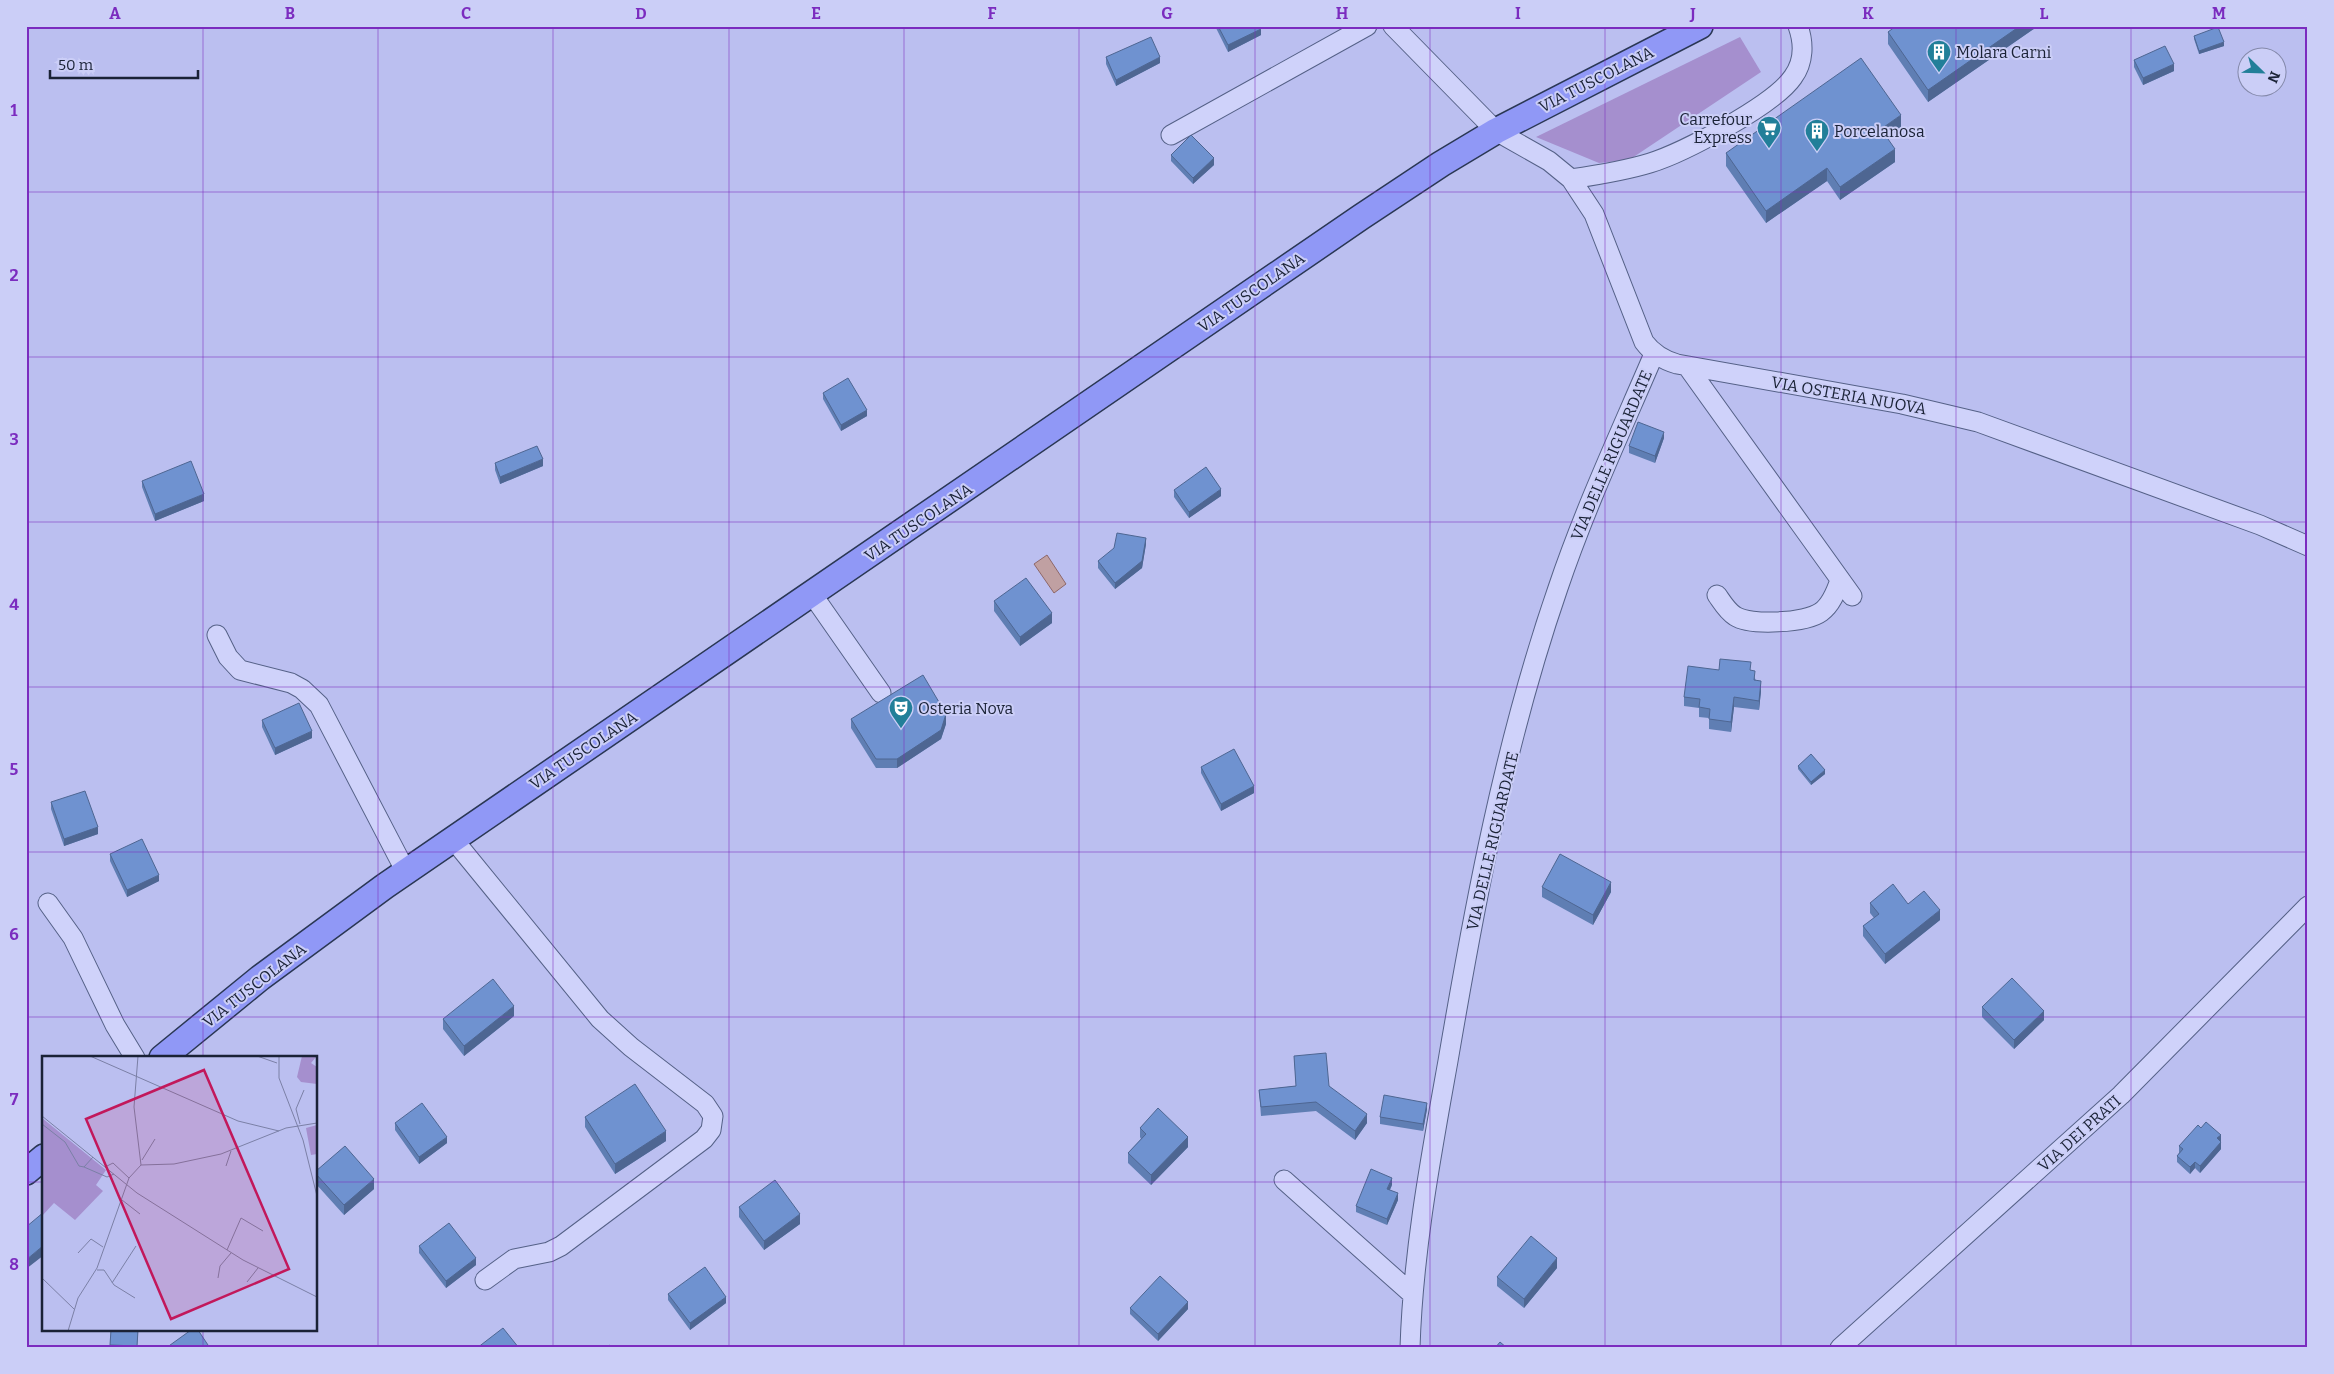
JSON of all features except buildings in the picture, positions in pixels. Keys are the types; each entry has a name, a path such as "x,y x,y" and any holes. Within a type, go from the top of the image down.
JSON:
{"main road":[{"name":"VIA TUSCOLANA","path":"164,1056 281,962 453,839 1331,237 1441,164 1496,131 1674,32 1700,26"},
{"path":"26,1172 42,1159"}],"street":[{"path":"1171,134 1367,26"},
{"path":"1393,26 1496,131 1549,161 1572,179 1594,214 1642,336 1654,354"},
{"path":"1572,179 1635,168 1670,156 1695,145 1751,111 1782,89 1794,76 1802,53 1798,26"},
{"name":"VIA OSTERIA NUOVA","path":"1654,354 1672,363 1902,404 1978,422 2260,525 2308,546"},
{"name":"VIA DELLE RIGUARDATE","path":"1410,1348 1412,1294 1423,1205 1465,961 1516,731 1535,662 1563,574 1590,504 1654,354"},
{"path":"1687,366 1852,596"},
{"path":"1717,595 1734,616 1744,620 1757,622 1796,620 1810,618 1821,612 1836,594 1840,580"},
{"path":"812,594 880,693"},
{"path":"216,635 228,657 240,670 291,683 302,689 319,705 406,872"},
{"path":"453,839 600,1019 626,1043 705,1104 713,1116 713,1126 704,1139 561,1246 549,1252 514,1258 485,1280"},
{"path":"48,903 73,938 114,1024 134,1056"},
{"name":"VIA DEI PRATI","path":"1840,1348 2121,1095 2308,906"},
{"path":"1284,1180 1412,1294"}],"shaded area":[{"path":"1740,37 1761,72 1629,160 1599,163 1536,137"},
{"path":"1047,555 1066,584 1054,593 1034,564"}],"place":[{"name":"Molara Carni","path":"1939,73"},
{"name":"Carrefour Express","path":"1769,149"},
{"name":"Porcelanosa","path":"1817,152"},
{"name":"Osteria Nova","path":"901,729"}]}
